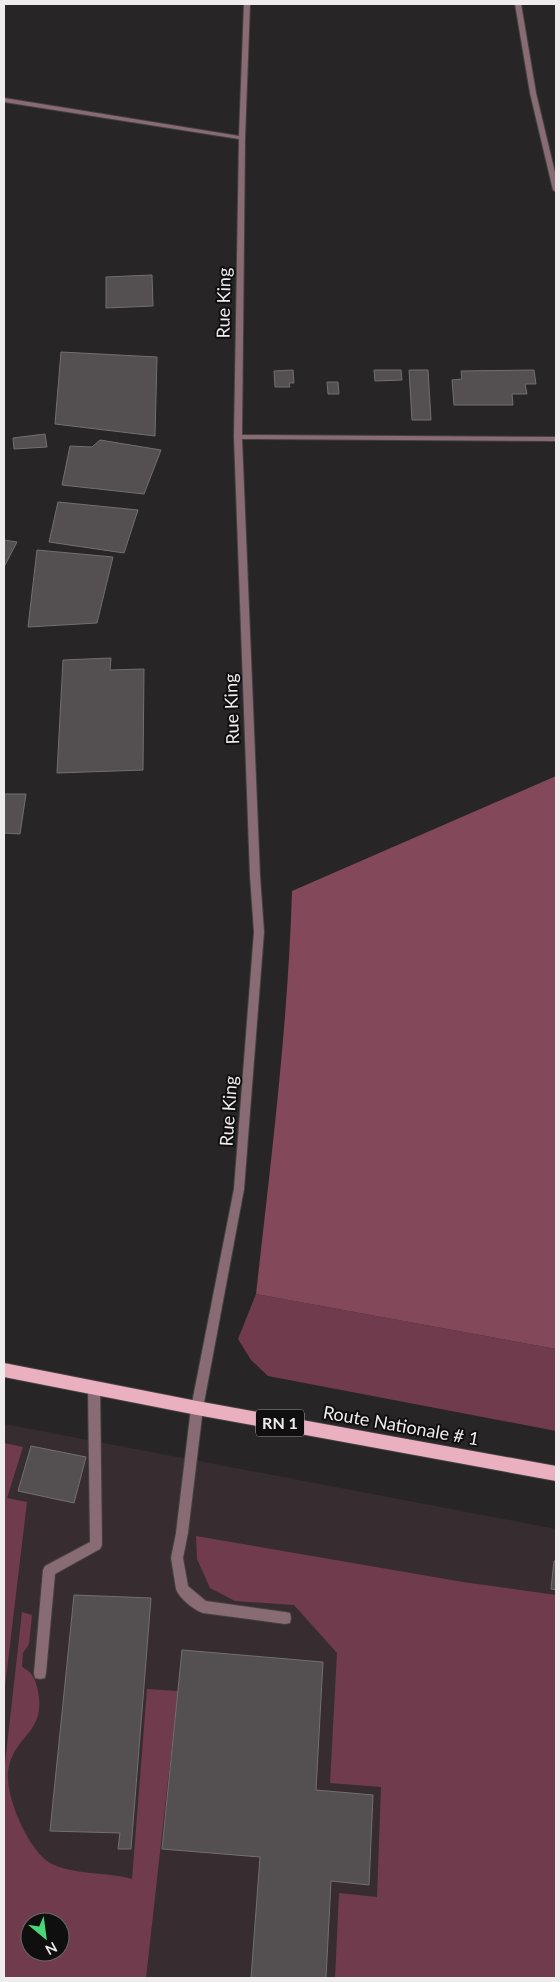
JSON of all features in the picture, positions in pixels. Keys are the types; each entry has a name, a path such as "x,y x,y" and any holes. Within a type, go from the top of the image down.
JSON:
{"main road":[{"name":"Route Nationale # 1","path":"4,1370 197,1408 556,1474"}],"street":[{"name":"Rue King","path":"247,4 242,138 238,437 255,876 259,932 239,1188 197,1408 182,1533 177,1558 182,1589 203,1607 285,1618"},
{"path":"518,4 533,93 556,190"},
{"path":"4,100 242,138"},
{"path":"238,437 556,439"},
{"path":"40,1672 49,1570 96,1544 94,1387"}],"shaded area":[{"path":"556,776 556,1349 256,1294 283,1043 292,891"},
{"path":"256,1294 556,1349 556,1431 268,1376 251,1360 238,1339"},
{"path":"4,1424 556,1529 556,1978 4,1978"},
{"path":"4,1443 23,1447 7,1498 27,1502 4,1695"},
{"path":"196,1536 463,1582 556,1595 556,1978 335,1978 339,1893 377,1897 381,1787 330,1783 337,1653 294,1605 235,1601 210,1588 197,1559"},
{"path":"22,1612 32,1615 29,1644 23,1653 22,1667 34,1678 39,1702 35,1723 18,1746 9,1766 9,1790 19,1819 33,1846 50,1863 68,1870 132,1879 147,1689 178,1691 146,1978 4,1978 4,1772"}],"building":[{"path":"152,275 153,306 106,308 106,277"},
{"path":"61,352 157,357 155,436 55,424"},
{"path":"293,370 294,383 289,383 290,387 275,387 274,371"},
{"path":"374,370 401,370 402,380 375,381"},
{"path":"409,370 428,370 431,420 412,420"},
{"path":"534,370 536,384 525,384 527,394 512,394 513,405 454,405 452,380 462,379 461,371"},
{"path":"327,382 338,382 339,394 328,394"},
{"path":"45,434 47,447 14,449 13,438"},
{"path":"100,440 161,450 144,494 62,485 70,446 92,447"},
{"path":"58,502 138,510 124,553 49,542"},
{"path":"4,540 17,542 4,567"},
{"path":"37,550 113,557 97,623 28,627"},
{"path":"111,658 110,670 144,669 143,770 57,773 63,660"},
{"path":"4,794 26,794 20,834 4,833"},
{"path":"31,1446 86,1457 74,1503 18,1491"},
{"path":"554,1561 556,1561 556,1590 551,1589"},
{"path":"74,1595 151,1598 131,1849 118,1849 120,1833 50,1831"},
{"path":"182,1650 323,1662 316,1790 373,1795 369,1885 331,1881 326,1978 251,1978 260,1857 162,1849"}]}
